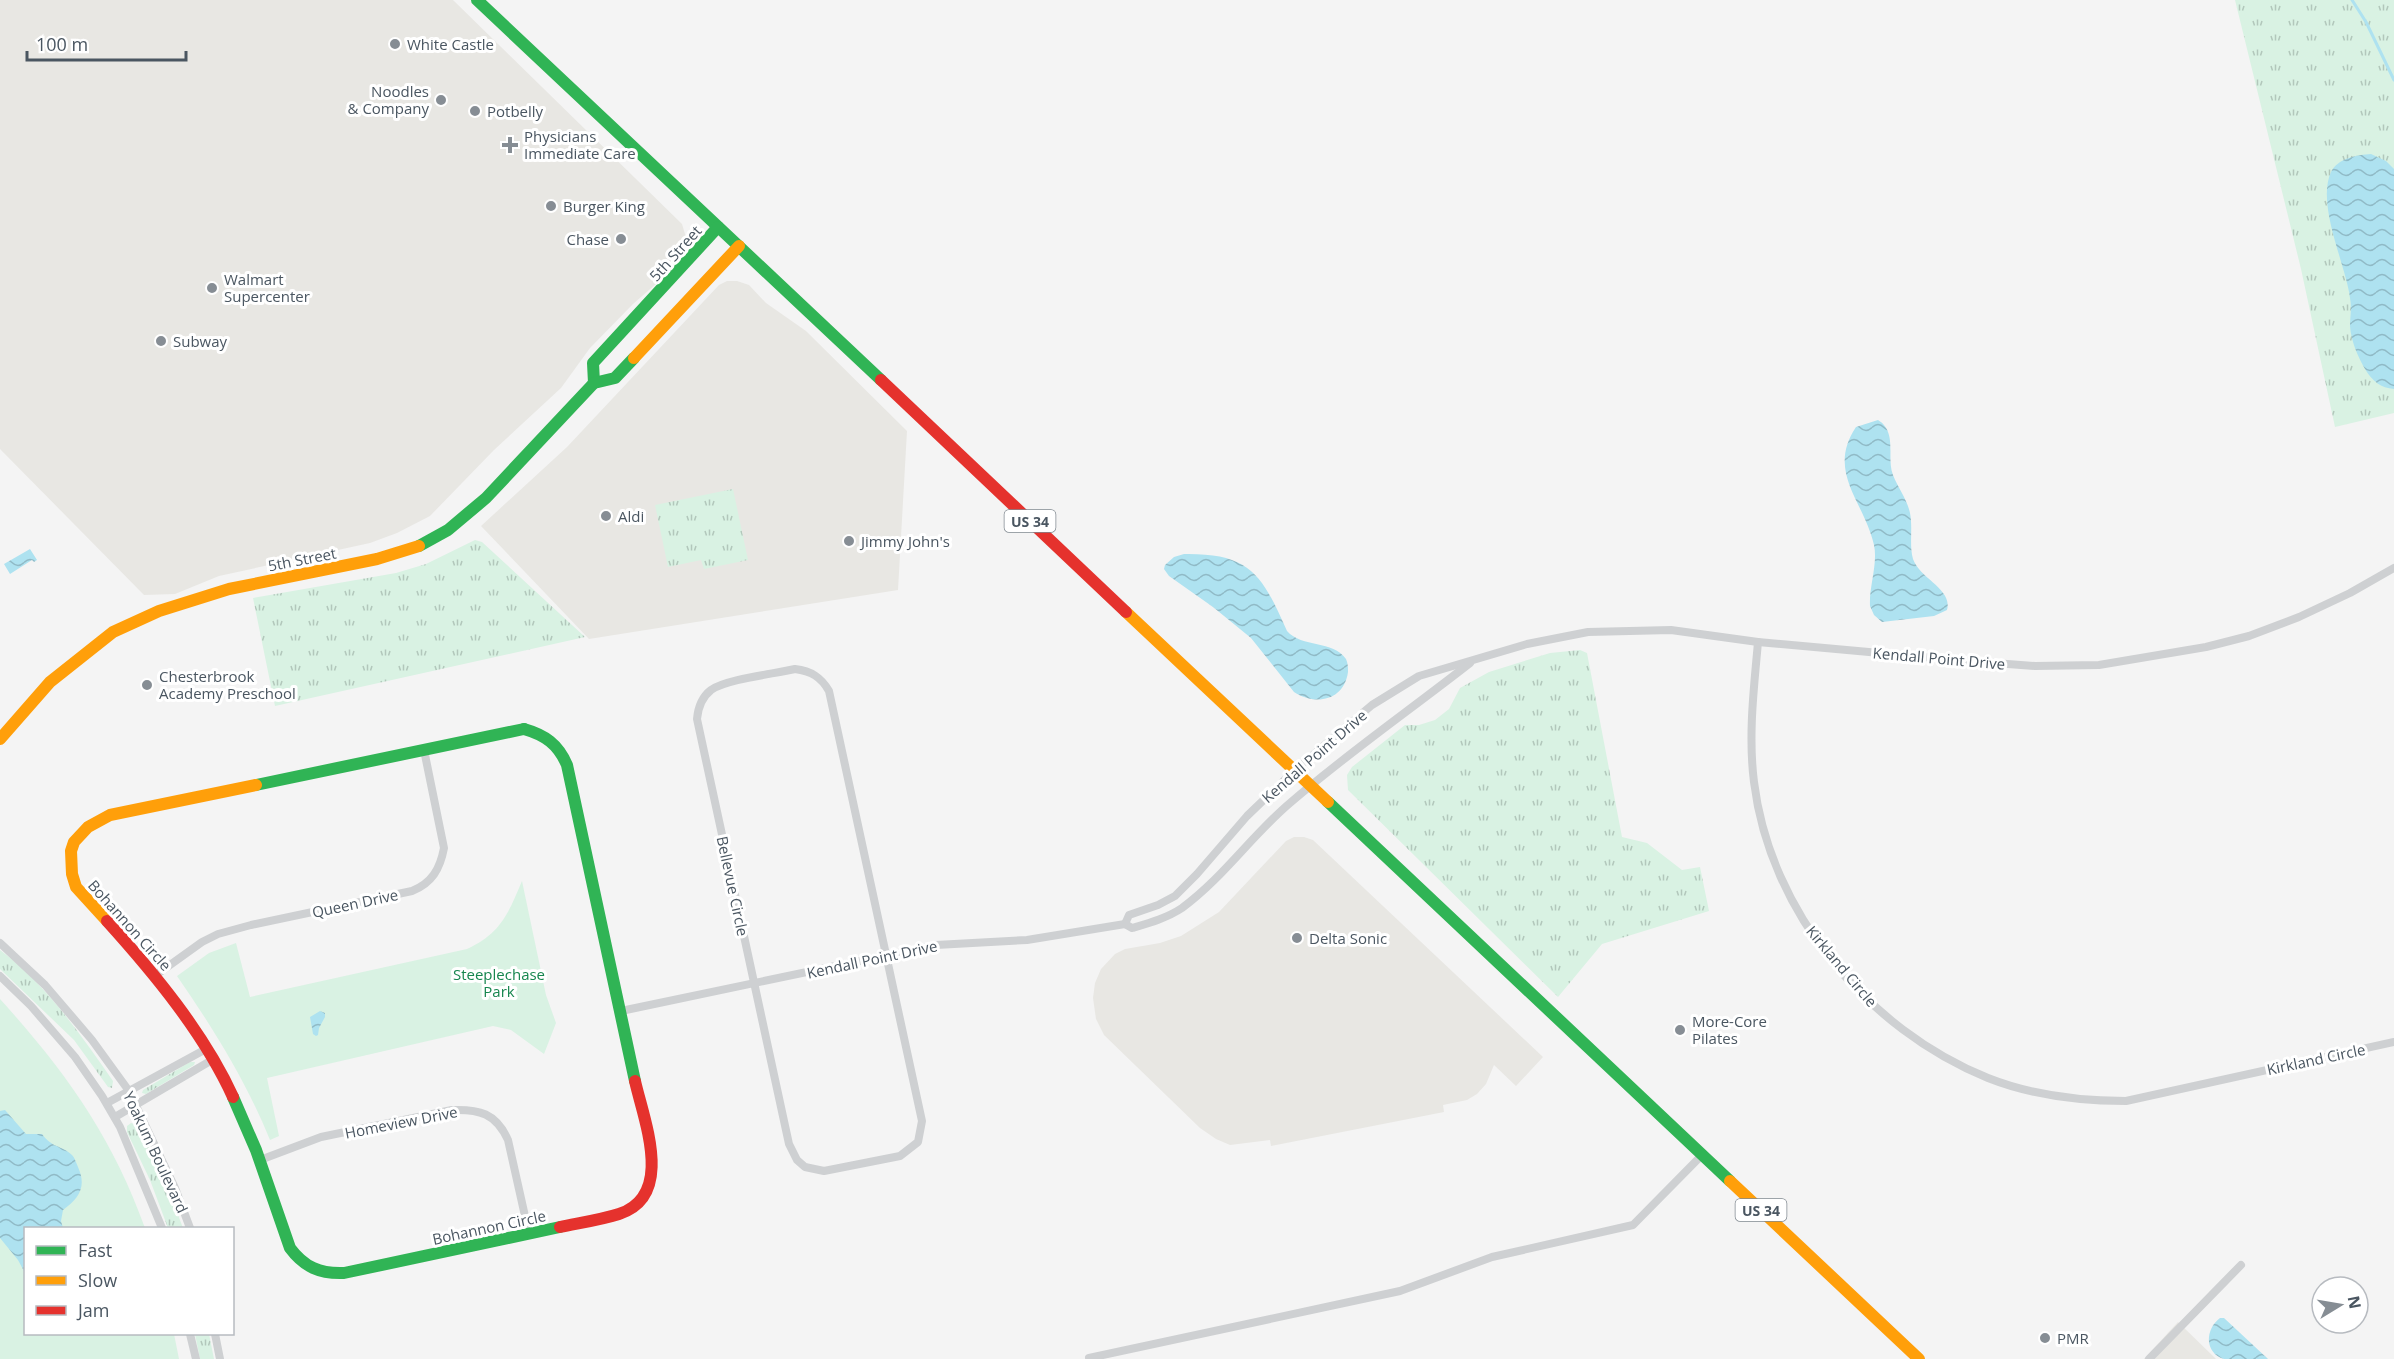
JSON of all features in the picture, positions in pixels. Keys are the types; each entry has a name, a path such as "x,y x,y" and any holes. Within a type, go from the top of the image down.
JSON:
{"street":[{"name":"US 34","path":"477,0 1919,1359"},
{"name":"5th Street","path":"594,383 593,363 718,227"},
{"name":"5th Street","path":"0,739 50,682 113,632 159,611 229,588 377,559 417,547 448,530 486,498 594,383 615,378 739,246"},
{"name":"Kendall Point Drive","path":"1125,924 1130,915 1158,905 1174,896 1197,874 1247,816 1294,771 1372,705 1419,676 1452,665 1471,663 1527,644 1588,632 1671,630 1758,642 2035,666 2099,664 2206,647 2249,636 2299,617 2350,593 2394,568"},
{"name":"Kirkland Circle","path":"1758,642 1751,723 1754,782 1762,823 1776,867 1796,911 1830,956 1867,999 1919,1042 1990,1079 2035,1092 2085,1101 2126,1101 2394,1042"},
{"name":"Kendall Point Drive","path":"621,1011 936,945 1027,940 1125,924 1132,928 1155,921 1181,909 1235,859 1280,812 1310,786 1376,733 1471,663"},
{"name":"Bellevue Circle","path":"795,669 815,674 825,683 831,701 886,956 922,1121 922,1131 918,1142 900,1156 824,1171 812,1170 797,1160 789,1144 697,719 698,710 707,694 719,686 795,669"},
{"name":"Bohannon Circle","path":"524,729 542,734 563,754 652,1159 650,1185 639,1203 620,1214 344,1273 323,1273 300,1262 290,1248 260,1160 230,1091 156,975 76,886 71,874 70,852 76,837 87,825 110,815 424,750 524,729"},
{"name":"Queen Drive","path":"156,975 194,947 218,934 412,891 430,881 442,860 444,848 424,750"},
{"name":"Yoakum Boulevard","path":"0,943 45,985 92,1040 129,1091 175,1188 189,1227"},
{"name":"Yoakum Boulevard","path":"0,976 31,1006 75,1057 106,1103 115,1117 162,1227"},
{"path":"106,1103 209,1055"},
{"path":"115,1117 209,1055"},
{"name":"Homeview Drive","path":"260,1160 321,1137 452,1110 473,1109 489,1116 504,1131 529,1234"},
{"path":"1089,1358 1400,1291 1492,1257 1633,1225 1702,1155"},
{"path":"2149,1359 2241,1265"},
{"path":"190,1335 196,1359"},
{"path":"215,1335 220,1359"}],"shaded area":[{"path":"0,0 453,0 682,224 687,241 684,253 665,276 633,304 590,348 561,388 494,450 430,516 397,533 370,543 219,576 175,594 144,595 0,449"},
{"path":"727,281 749,285 766,303 806,331 907,431 898,590 589,639 481,526 567,447 719,285"},
{"path":"1294,837 1313,840 1543,1057 1516,1086 1494,1065 1486,1084 1477,1094 1467,1100 1443,1105 1444,1112 1271,1146 1270,1140 1230,1145 1200,1128 1104,1035 1096,1019 1093,998 1095,983 1101,969 1115,954 1125,949 1160,943 1181,936 1219,912 1286,841"},
{"path":"2178,1322 2216,1359 2144,1359"}],"green space":[{"path":"2235,0 2394,0 2394,413 2335,427 2301,269"},
{"path":"733,489 748,560 704,569 701,560 668,567 655,505"},
{"path":"475,540 482,542 585,637 275,706 253,598 396,573 426,564"},
{"path":"1580,650 1587,653 1622,837 1647,843 1682,870 1700,867 1709,911 1602,944 1558,997 1348,790 1347,775 1352,767 1405,725 1419,725 1435,720 1449,709 1460,688 1489,672 1550,653"},
{"name":"Steeplechase Park","path":"522,881 546,995 556,1023 544,1054 511,1030 493,1026 267,1078 279,1136 270,1140 228,1055 177,976 209,953 236,943 250,997 467,949 479,943 496,929 507,913"},
{"path":"0,950 33,978 62,1011 113,1081 112,1088 108,1087 74,1040 0,969"},
{"path":"0,999 66,1079 102,1134 118,1164 145,1227 24,1227 24,1335 174,1335 179,1359 0,1359"},
{"path":"190,1062 195,1062 194,1065 146,1094 142,1093 143,1090"},
{"path":"131,1123 139,1126 163,1176 183,1227 168,1227 150,1180 127,1132 127,1126"},
{"path":"195,1335 209,1335 214,1359 200,1359"}],"water":[{"path":"2371,154 2386,161 2394,169 2394,389 2377,383 2371,377 2355,349 2350,326 2351,305 2329,218 2327,201 2327,186 2334,167 2348,158"},
{"path":"1878,420 1888,431 1891,468 1910,513 1913,559 1922,572 1941,590 1948,603 1947,610 1934,616 1882,622 1874,615 1870,606 1875,560 1874,545 1850,486 1845,458 1848,443 1856,427"},
{"path":"30,549 37,560 34,562 32,560 10,574 4,564"},
{"path":"1184,554 1225,558 1251,571 1270,595 1287,631 1301,640 1333,649 1346,659 1348,672 1341,689 1335,695 1319,699 1311,699 1294,692 1251,638 1213,607 1169,576 1164,569 1165,565 1174,557"},
{"path":"320,1011 325,1013 325,1017 316,1036 313,1034 310,1017"},
{"path":"5,1110 26,1134 42,1134 49,1142 72,1155 82,1180 80,1192 63,1210 61,1221 63,1227 24,1227 24,1271 0,1238 0,1111"},
{"path":"2220,1318 2224,1318 2268,1359 2224,1359 2217,1356 2210,1346 2209,1334"}],"waterway":[{"path":"2352,0 2366,22 2394,80"}],"traffic: fast":[{"path":"477,0 881,380"},
{"path":"594,383 593,363 718,227"},
{"path":"419,546 448,530 486,498 594,383 615,378 634,358"},
{"path":"524,729 550,741 567,765 635,1081"},
{"path":"256,785 524,729"},
{"path":"1328,802 1730,1181"},
{"path":"233,1097 256,1150 290,1248 307,1265 320,1271 344,1273 560,1227"}],"traffic: slow":[{"path":"634,358 739,246"},
{"path":"0,739 50,682 113,632 159,611 229,589 377,559 419,546"},
{"path":"1126,612 1328,802"},
{"path":"107,921 76,887 72,874 71,851 74,842 88,827 110,815 256,785"},
{"path":"1730,1181 1919,1359"}],"traffic: jam":[{"path":"881,380 1126,612"},
{"path":"107,921 142,961 193,1027 233,1097"},
{"path":"560,1227 619,1214 636,1205 646,1191 651,1175 651,1156 649,1136 635,1081"}],"place":[{"name":"White Castle","path":"395,44"},
{"name":"Noodles & Company","path":"441,100"},
{"name":"Potbelly","path":"475,111"},
{"name":"Physicians Immediate Care","path":"510,145"},
{"name":"Burger King","path":"551,206"},
{"name":"Chase","path":"621,239"},
{"name":"Walmart Supercenter","path":"212,288"},
{"name":"Subway","path":"161,341"},
{"name":"Aldi","path":"606,516"},
{"name":"Jimmy John's","path":"849,541"},
{"name":"Chesterbrook Academy Preschool","path":"147,685"},
{"name":"Delta Sonic","path":"1297,938"},
{"name":"More-Core Pilates","path":"1680,1030"},
{"name":"PMR","path":"2045,1338"}]}
